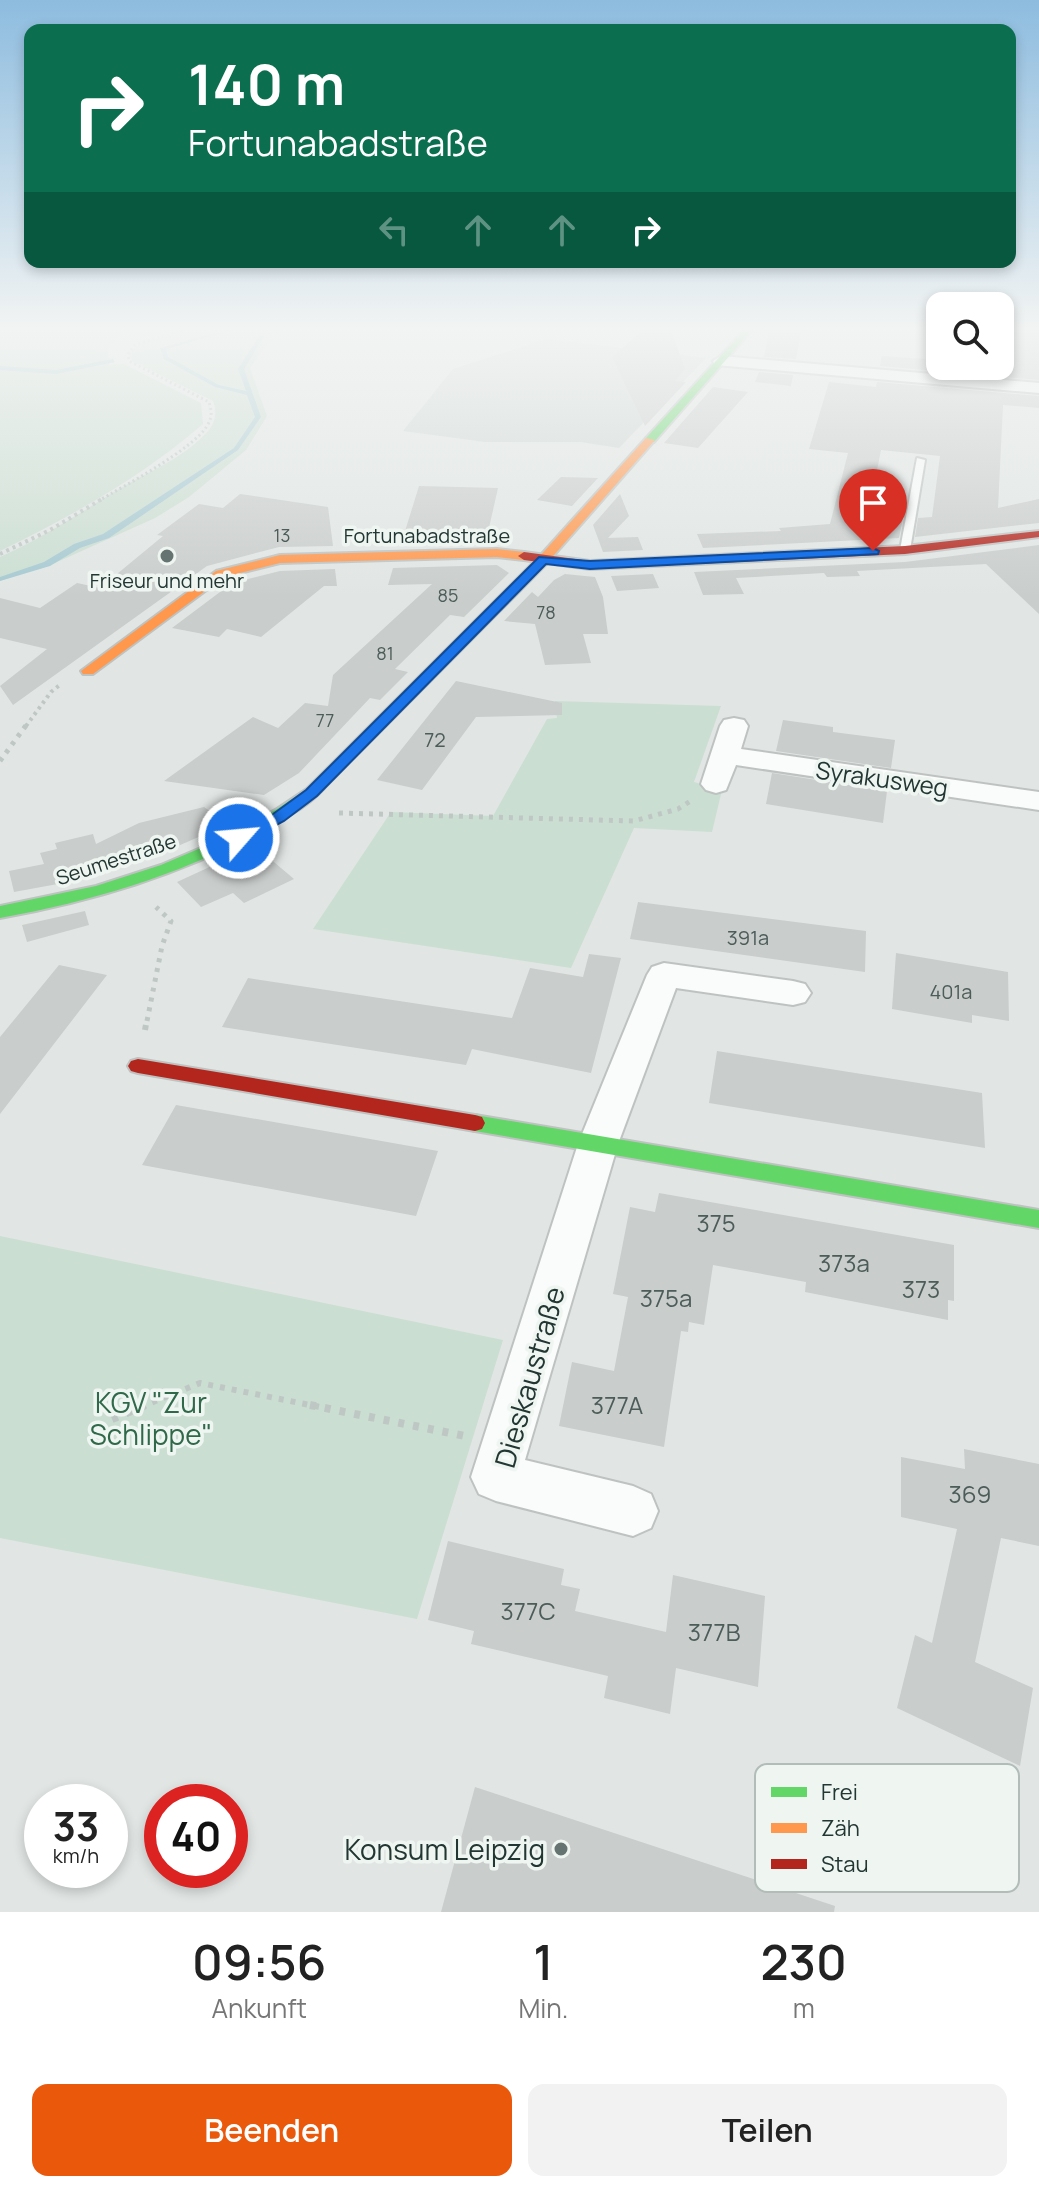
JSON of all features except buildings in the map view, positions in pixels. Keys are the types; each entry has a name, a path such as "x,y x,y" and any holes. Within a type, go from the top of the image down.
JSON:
{"street":[{"name":"Seumestraße","path":"0,912 35,908 128,882 239,838 291,808 364,743 543,560 670,418"},
{"name":"Fortunabadstraße","path":"88,671 220,574 280,559 497,553 590,565 905,550 1039,534"},
{"path":"716,784 734,726"},
{"name":"Syrakusweg","path":"725,755 1039,801"},
{"name":"Dieskaustraße","path":"633,1511 496,1477 598,1144 664,975 793,993"},
{"path":"138,1066 1039,1219"}],"lane":[{"path":"905,550 920,460"}],"path":[{"path":"0,554 50,530 163,463 206,428 210,418"},
{"path":"0,761 51,692 70,677 88,671"},
{"path":"291,808 488,819 634,821 678,809 716,784"},
{"path":"128,882 171,921 162,946 138,1066"},
{"path":"112,1419 200,1383 506,1444"}],"shaded area":[{"path":"413,418 648,418 619,448 581,442 485,442 403,431"}],"green space":[{"path":"0,418 202,418 203,424 180,443 106,494 0,551"},
{"path":"214,418 266,418 246,450 189,497 155,518 55,563 0,581 0,557 171,460 191,447"},
{"path":"555,701 721,706 694,782 722,790 712,832 634,828 571,968 313,929 391,812 493,816 547,719 557,718"},
{"name":"KGV \"Zur Schlippe\"","path":"0,1236 503,1340 417,1619 0,1538"}],"waterway":[{"path":"0,579 47,564 77,546 106,536 236,449 257,418"}],"traffic: fast":[{"path":"650,440 669,418"},
{"path":"0,912 68,899 167,869 267,821 297,804 316,788"},
{"path":"475,1123 1039,1219"}],"traffic: slow":[{"path":"316,788 543,560 650,440"},
{"path":"88,671 220,574 280,559 497,553 524,556"}],"traffic: jam":[{"path":"524,556 590,565 905,550 1039,534"},
{"path":"138,1066 475,1123"}],"place":[{"name":"Friseur und mehr","path":"167,556"},
{"name":"Konsum Leipzig","path":"561,1849"}],"route":[{"path":"239,838 279,818 311,793 543,560 590,565 873,551"}]}
